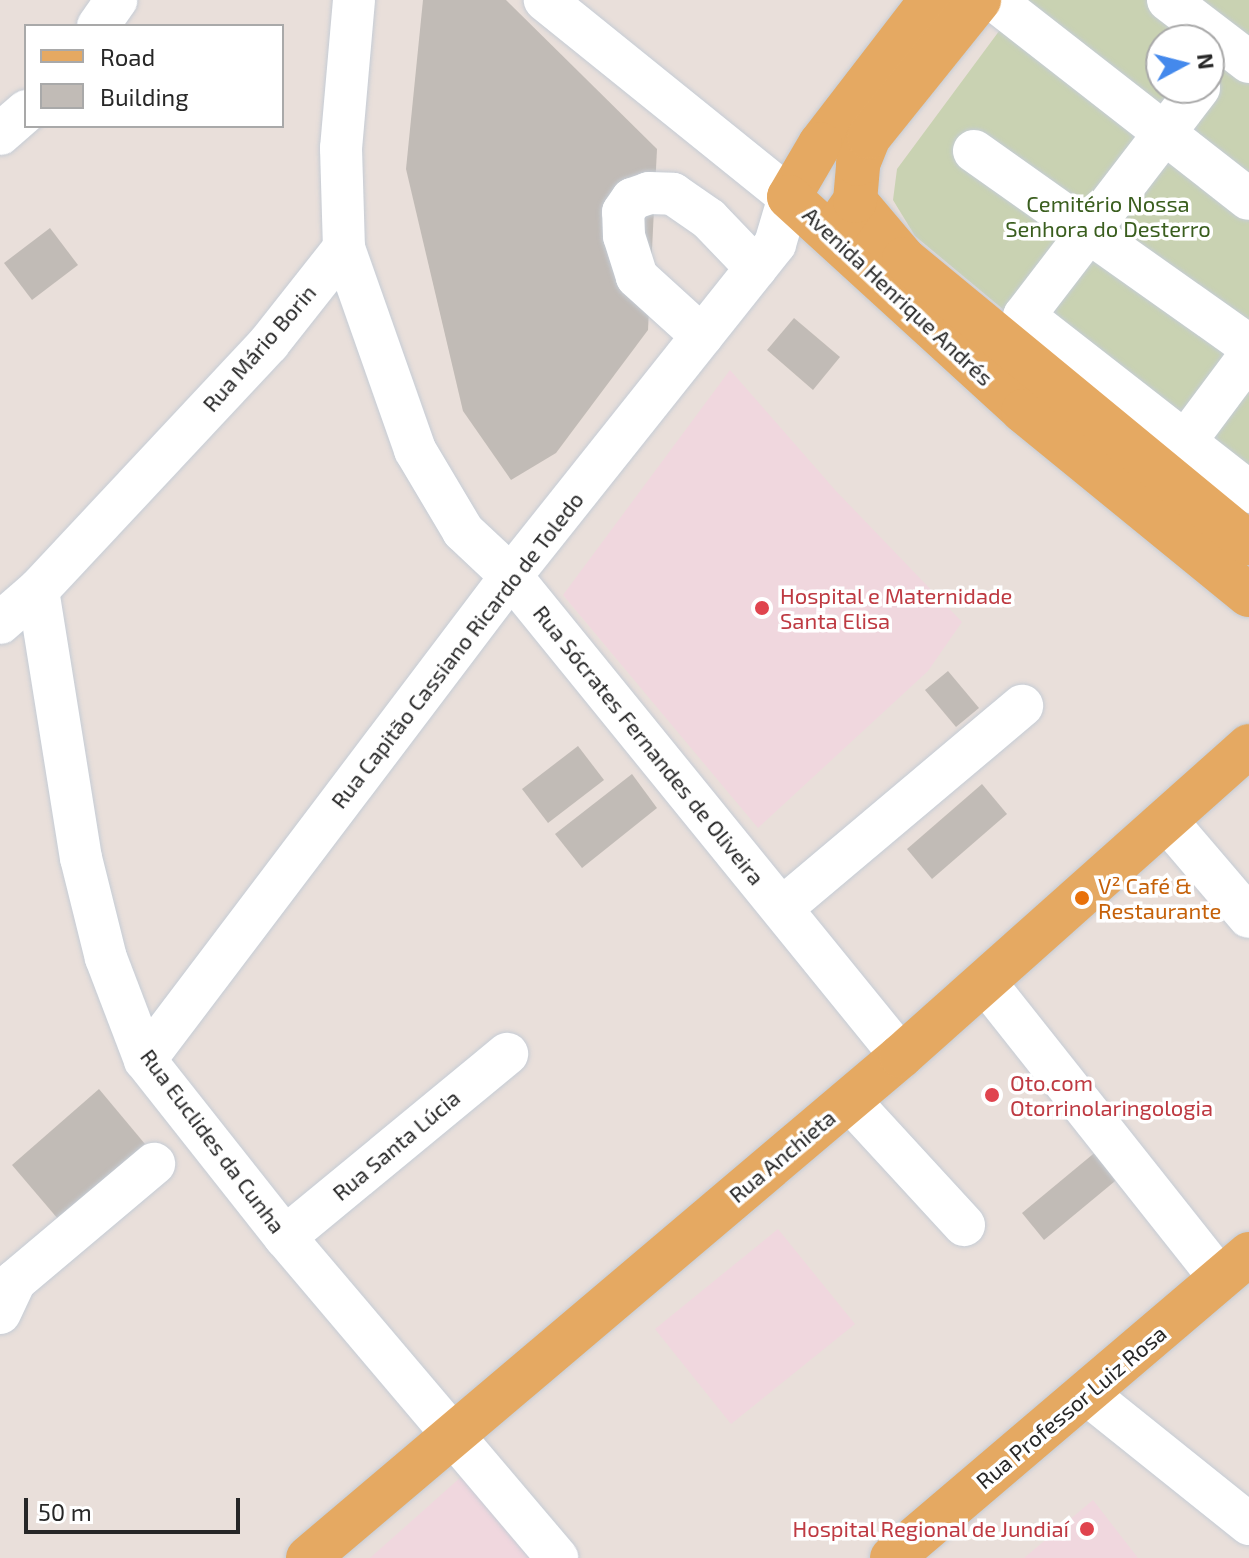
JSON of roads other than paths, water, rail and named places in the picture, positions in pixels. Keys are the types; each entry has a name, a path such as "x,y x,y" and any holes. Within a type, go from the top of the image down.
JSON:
{"main road":[{"path":"789,197 820,144 931,0"},
{"path":"844,217 858,164 869,137 979,0"},
{"name":"Avenida Henrique Andrés","path":"789,197 844,217 904,259 1249,543"},
{"name":"Avenida Henrique Andrés","path":"844,217 1023,411 1249,595"},
{"path":"1023,411 1017,389 1024,377 1040,372"},
{"name":"Rua Anchieta","path":"308,1558 454,1431 901,1056 1249,746"},
{"name":"Rua Professor Luiz Rosa","path":"892,1558 1235,1266"}],"street":[{"path":"99,24 116,0"},
{"path":"344,248 341,148 354,0"},
{"name":"Avenida Henrique Andrés","path":"545,0 789,197"},
{"path":"994,0 1249,199"},
{"path":"1168,0 1234,53"},
{"path":"1186,104 1025,312 1025,321 1249,492"},
{"path":"0,134 24,113"},
{"path":"974,151 1084,234 1249,346"},
{"path":"702,336 637,277 624,236 623,212 632,199 649,193 673,194 766,256 844,217"},
{"name":"Rua Capitão Cassiano Ricardo de Toledo","path":"145,1060 511,576 766,256 789,197"},
{"name":"Rua Sócrates Fernandes de Oliveira","path":"344,248 415,450 463,531 511,576 901,1056"},
{"name":"Rua Mário Borin","path":"0,623 38,590 269,343 344,248"},
{"path":"1185,442 1249,356"},
{"name":"Rua Euclides da Cunha","path":"38,590 81,858 106,958 145,1060 285,1237 454,1431 557,1558"},
{"path":"782,908 1022,706"},
{"path":"1167,821 1249,917"},
{"path":"985,982 1235,1266"},
{"name":"Rua Santa Lúcia","path":"285,1237 507,1054"},
{"path":"849,1100 964,1225"},
{"path":"5,1285 154,1164"},
{"path":"1087,1394 1249,1524"}],"place":[{"name":"Hospital e Maternidade Santa Elisa","path":"762,608"},
{"name":"V² Café & Restaurante","path":"1082,898"},
{"name":"Oto.com Otorrinolaringologia","path":"992,1095"},
{"name":"Hospital Regional de Jundiaí","path":"1087,1529"}],"park label":[{"name":"Cemitério Nossa Senhora do Desterro","path":"1108,216"}]}
